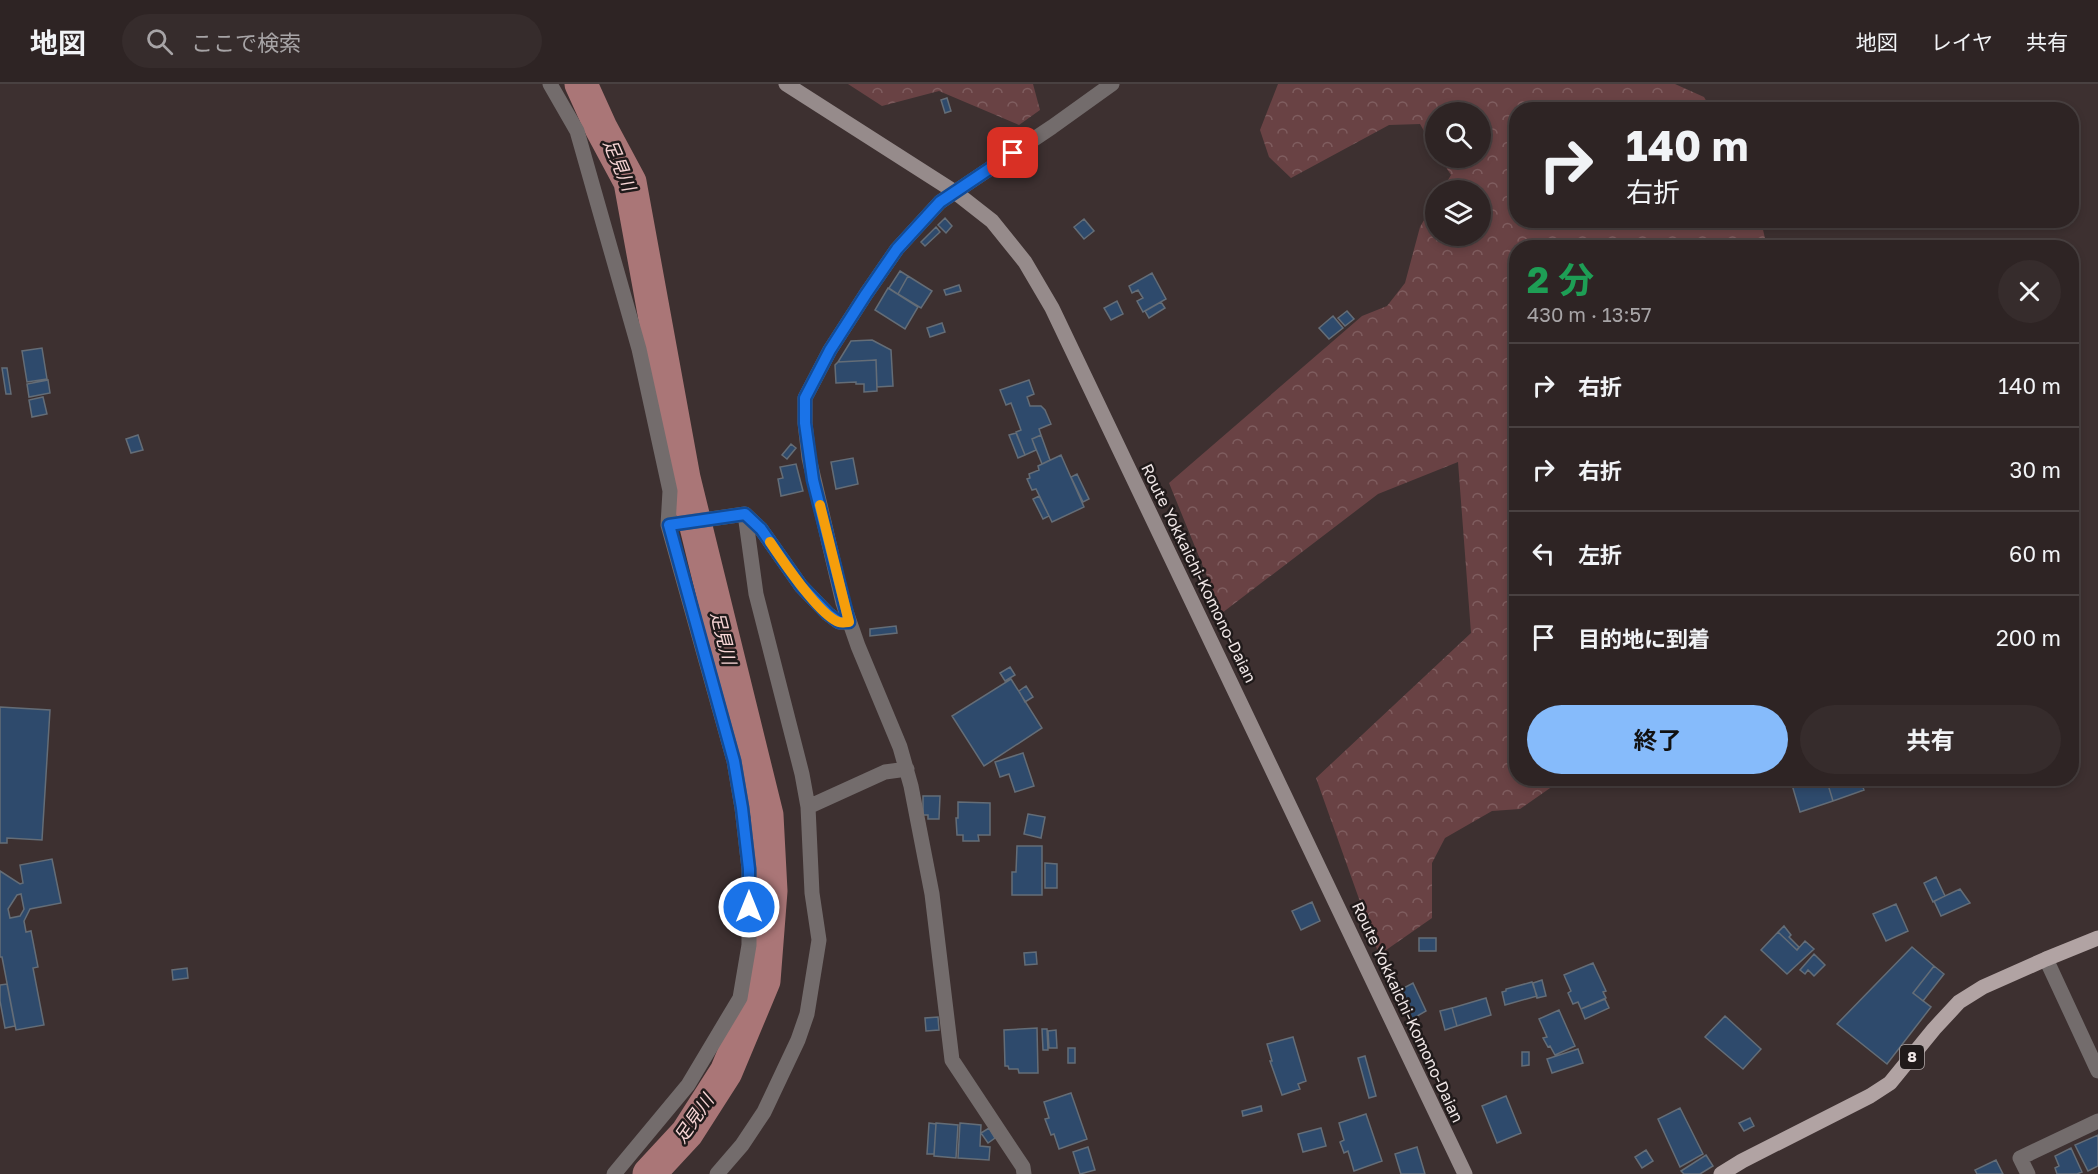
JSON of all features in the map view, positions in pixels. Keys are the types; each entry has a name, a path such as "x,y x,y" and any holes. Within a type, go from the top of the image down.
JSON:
{"main road":[{"name":"Route Yokkaichi-Komono-Daian","path":"786,84 955,192 992,221 1025,262 1052,308 1465,1174"},
{"name":"8","path":"1721,1174 1870,1096 1890,1083 1959,1002 1983,987 2046,958 2098,938"}],"street":[{"path":"550,84 578,131 636,338 670,491 669,525 734,761 749,869 748,945 740,998 688,1084 614,1174"},
{"path":"1024,1174 1023,1167 952,1060 932,894 907,769 849,622 813,480 805,423 805,398 830,350 866,294 897,249 940,202 1112,84"},
{"path":"669,525 745,514"},
{"path":"745,514 761,529 801,586 828,614 839,622 849,622"},
{"path":"717,1174 742,1145 764,1112 798,1040 807,1014 819,940 812,893 808,807 802,774 756,594 745,514"},
{"path":"808,807 885,772 907,769"},
{"path":"2046,958 2098,1071"},
{"path":"2028,1174 2020,1158 2098,1121"}],"green space":[{"path":"848,84 1033,84 1040,110 1019,125 939,91 882,106"},
{"path":"1278,84 1675,84 1704,97 1707,102 1509,102 1509,228 1763,228 1765,240 1509,240 1509,786 1553,786 1520,809 1492,811 1445,838 1432,863 1432,918 1379,955 1316,778 1471,633 1458,462 1378,494 1222,613 1169,483 1362,316 1387,306 1405,283 1420,227 1425,218 1425,246 1491,246 1491,180 1448,180 1451,175 1446,168 1491,168 1491,102 1425,102 1425,133 1420,124 1389,125 1291,178 1269,157 1260,130"}],"building":[{"path":"947,98 951,111 945,113 941,100"},
{"path":"945,218 952,226 946,233 938,225"},
{"path":"1084,219 1094,231 1084,239 1074,227"},
{"path":"936,227 940,232 925,246 921,242"},
{"path":"900,271 908,276 898,294 889,288"},
{"path":"1152,273 1166,299 1143,312 1137,301 1143,298 1138,290 1132,293 1129,286"},
{"path":"908,276 932,291 921,308 898,294"},
{"path":"959,285 961,291 946,295 944,290"},
{"path":"888,288 918,307 905,329 875,310"},
{"path":"1117,301 1123,314 1111,320 1104,308"},
{"path":"1161,302 1165,308 1149,318 1145,311"},
{"path":"1347,311 1354,319 1345,326 1338,318"},
{"path":"1333,316 1343,328 1329,339 1319,328"},
{"path":"942,323 945,332 930,337 927,328"},
{"path":"872,340 891,350 893,386 877,387 876,360 838,362 851,341"},
{"path":"42,348 47,379 27,382 22,351"},
{"path":"876,360 877,391 864,392 864,384 856,384 856,382 836,383 835,365 838,362"},
{"path":"2,368 7,368 11,394 6,394"},
{"path":"48,380 50,393 29,397 27,384"},
{"path":"1029,380 1034,394 1027,397 1030,406 1041,406 1051,424 1039,429 1041,435 1032,439 1036,450 1025,455 1016,432 1021,430 1011,403 1006,405 1000,390"},
{"path":"43,397 47,414 32,417 29,400"},
{"path":"1016,433 1025,455 1018,458 1009,435"},
{"path":"138,435 143,450 131,453 126,439"},
{"path":"1041,435 1050,460 1042,464 1032,439"},
{"path":"791,444 796,448 787,459 782,455"},
{"path":"1061,455 1084,507 1052,522 1036,489 1032,490 1027,479 1030,478 1029,474 1039,470 1038,466"},
{"path":"853,458 858,484 836,489 831,462"},
{"path":"796,464 803,491 781,496 778,479 783,478 780,467"},
{"path":"1077,474 1089,499 1083,502 1071,477"},
{"path":"1039,496 1049,516 1043,519 1033,499"},
{"path":"896,626 897,633 870,636 870,629"},
{"path":"1010,667 1015,675 1005,681 1000,673"},
{"path":"1011,679 1042,728 984,766 952,716"},
{"path":"1026,686 1033,697 1025,702 1019,691"},
{"path":"0,707 50,710 42,840 7,838 7,843 0,843"},
{"path":"1023,753 1034,786 1015,792 1009,774 1000,777 995,762"},
{"path":"1792,786 1828,786 1833,801 1800,812"},
{"path":"1828,786 1862,786 1864,790 1833,801"},
{"path":"923,796 940,796 939,819 928,819 928,815 923,815"},
{"path":"958,802 990,803 990,835 978,835 979,841 963,841 963,835 957,835"},
{"path":"1028,814 1045,817 1041,838 1024,834"},
{"path":"1017,846 1042,846 1042,895 1012,895 1012,872 1016,872"},
{"path":"52,859 61,903 30,909 24,921 26,932 31,931 38,967 33,968 44,1025 16,1030 2,957 0,957 0,871 20,884 23,883 20,865","holes":["21,894 24,909 20,916 10,918 8,909 17,895"]},
{"path":"1045,863 1057,864 1057,888 1045,888"},
{"path":"1936,877 1945,896 1933,902 1924,883"},
{"path":"1960,889 1970,903 1941,916 1934,901"},
{"path":"1312,902 1320,921 1301,930 1292,911"},
{"path":"1896,904 1908,931 1886,941 1873,914"},
{"path":"1784,926 1791,935 1789,937 1799,947 1797,950 1778,932"},
{"path":"1778,932 1797,950 1805,941 1814,949 1787,974 1761,950"},
{"path":"1419,938 1436,938 1436,951 1419,951"},
{"path":"1912,947 1934,966 1913,993 1931,1007 1887,1064 1837,1024"},
{"path":"1036,952 1037,964 1025,965 1024,953"},
{"path":"1814,954 1825,965 1814,976 1808,970 1805,974 1800,970"},
{"path":"1593,963 1606,991 1603,992 1606,998 1581,1009 1578,1002 1573,1004 1568,993 1571,991 1564,975"},
{"path":"1934,966 1944,974 1923,1001 1913,993"},
{"path":"187,968 188,978 173,980 172,970"},
{"path":"1542,980 1546,996 1537,998 1533,983"},
{"path":"1532,982 1537,996 1505,1005 1502,992"},
{"path":"1413,983 1426,1011 1412,1019 1398,991"},
{"path":"7,984 15,1026 5,1028 0,1001 0,985"},
{"path":"1486,998 1491,1015 1457,1026 1452,1008"},
{"path":"1605,999 1609,1008 1585,1019 1581,1009"},
{"path":"1452,1008 1457,1026 1445,1030 1440,1011"},
{"path":"1559,1010 1575,1046 1555,1055 1543,1038 1547,1037 1539,1019"},
{"path":"1725,1016 1761,1049 1743,1069 1705,1037"},
{"path":"938,1017 939,1030 926,1031 925,1018"},
{"path":"1037,1028 1038,1073 1019,1073 1018,1069 1009,1069 1005,1066 1004,1030"},
{"path":"1042,1029 1047,1029 1048,1050 1043,1050"},
{"path":"1056,1030 1057,1048 1049,1048 1048,1031"},
{"path":"1293,1037 1306,1081 1298,1084 1300,1089 1282,1095 1270,1061 1272,1061 1267,1044"},
{"path":"1068,1048 1075,1048 1075,1063 1068,1063"},
{"path":"1578,1049 1583,1063 1552,1073 1547,1059"},
{"path":"1522,1052 1529,1052 1529,1065 1522,1066"},
{"path":"1365,1056 1376,1096 1369,1098 1358,1058"},
{"path":"1071,1093 1087,1139 1059,1149 1054,1134 1051,1135 1045,1119 1049,1118 1044,1102"},
{"path":"1506,1096 1521,1133 1497,1143 1482,1106"},
{"path":"1261,1106 1262,1111 1243,1116 1242,1111"},
{"path":"1680,1108 1703,1154 1680,1167 1658,1119"},
{"path":"1366,1114 1382,1161 1354,1171 1348,1151 1344,1153 1340,1142 1344,1140 1339,1123"},
{"path":"1750,1118 1754,1126 1744,1131 1739,1123"},
{"path":"929,1123 936,1124 934,1154 927,1154"},
{"path":"936,1123 958,1125 956,1158 934,1156"},
{"path":"960,1123 981,1125 980,1146 990,1147 989,1160 958,1158"},
{"path":"989,1128 995,1138 988,1143 981,1133"},
{"path":"1321,1128 1326,1146 1303,1152 1298,1134"},
{"path":"2098,1135 2098,1166 2088,1171 2075,1145"},
{"path":"1088,1147 1095,1170 1080,1174 1073,1152"},
{"path":"1417,1147 1425,1174 1401,1174 1395,1154"},
{"path":"2071,1148 2082,1172 2057,1174 2055,1168 2059,1166 2055,1156"},
{"path":"1646,1150 1653,1161 1642,1168 1635,1157"},
{"path":"1706,1155 1713,1166 1700,1174 1684,1174 1681,1171"},
{"path":"1996,1160 2003,1174 1977,1174 1975,1170"}],"waterway":[{"name":"足見川","path":"581,84 630,182 684,478 767,815 771,891 764,981 726,1072 687,1133 649,1174"}],"slow traffic":[{"path":"770,542 801,586 828,614 839,622 849,622 820,505"}],"route":[{"path":"749,907 749,869 734,761 669,525 745,514 761,529 801,586 828,614 839,622 849,622 813,480 805,423 805,398 830,350 897,249 940,202 1013,153"}]}
